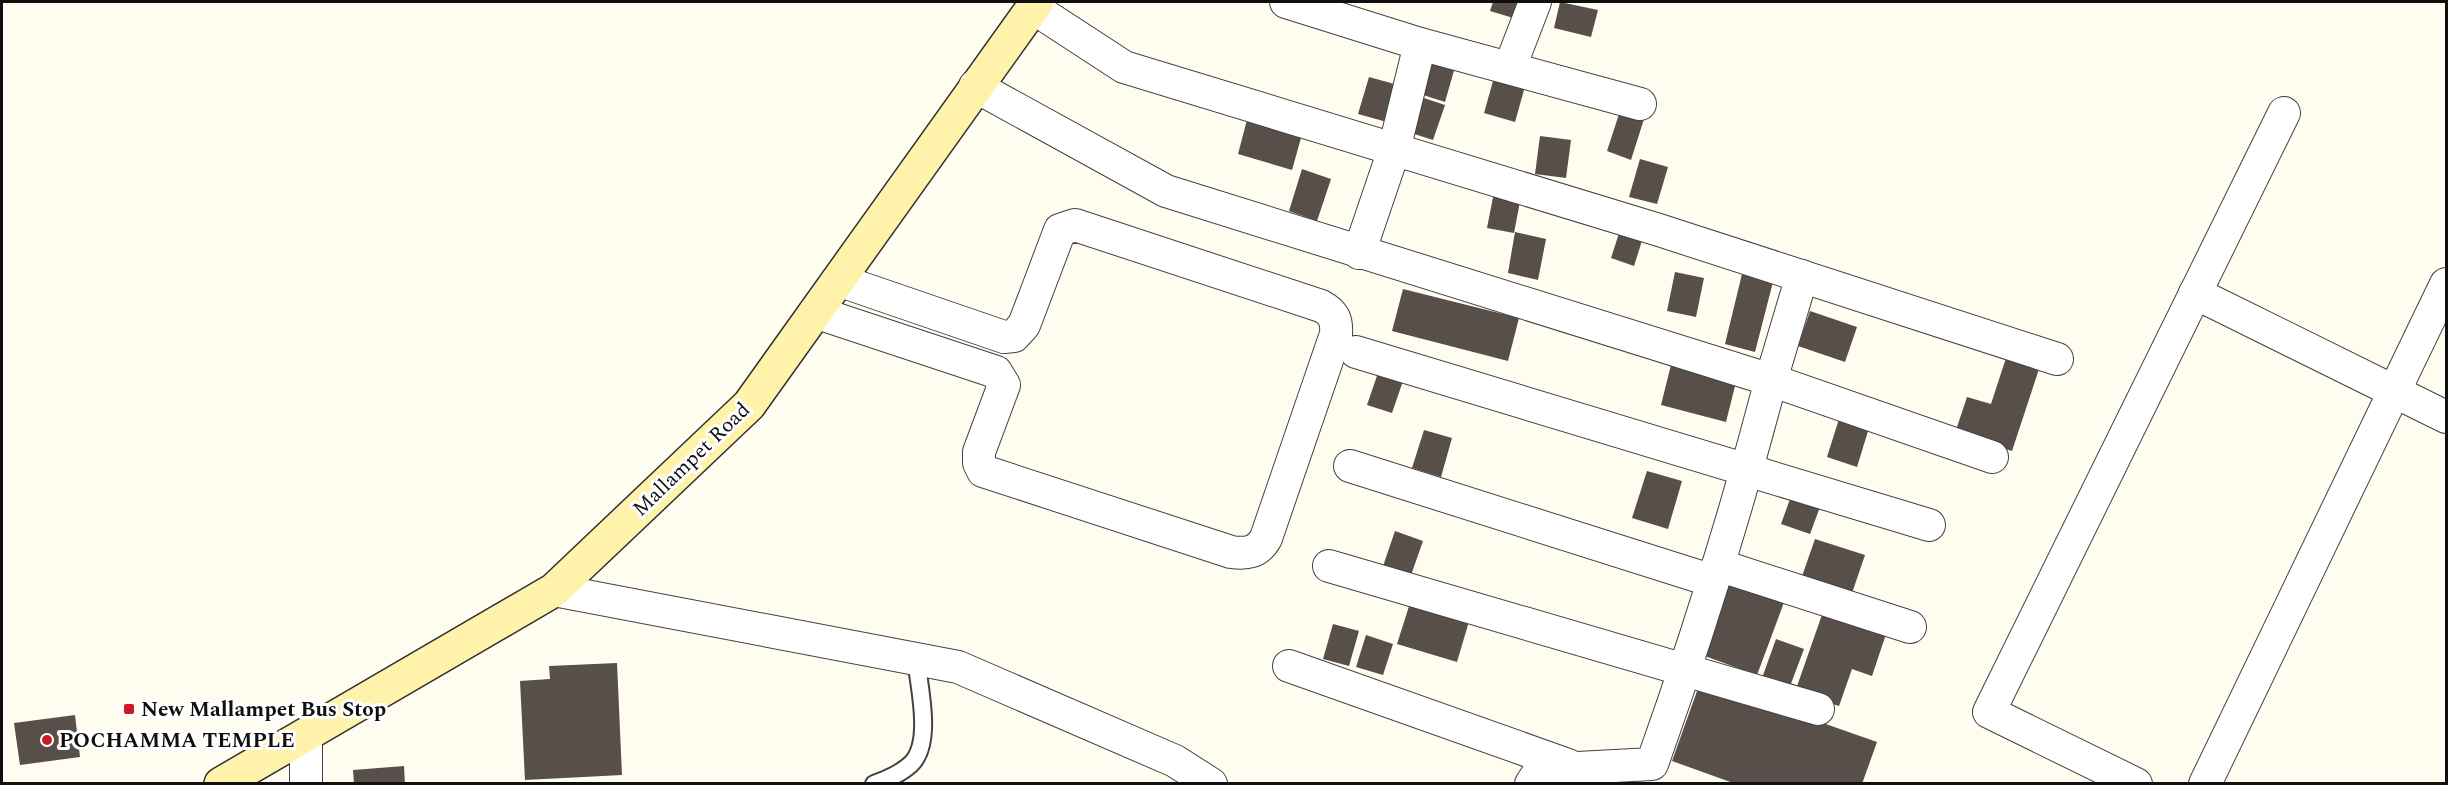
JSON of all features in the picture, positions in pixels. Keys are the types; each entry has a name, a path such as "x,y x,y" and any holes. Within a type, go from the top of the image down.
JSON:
{"main road":[{"name":"Mallampet Road","path":"221,783 554,590 749,405 1034,4"}],"street":[{"path":"1286,2 1420,44 1640,104"},
{"path":"1510,67 1534,2"},
{"path":"1034,4 1124,67 1802,276 2057,359"},
{"path":"1359,253 1394,150 1420,44"},
{"path":"975,86 1166,191 1771,380 1992,457"},
{"path":"2136,783 1989,712 2284,113"},
{"path":"815,312 996,372 1004,385 979,452 979,463 983,471 1243,554 1262,546 1266,538 1336,334 1337,323 1331,312 1321,306 1075,225 1060,231 1024,325 1014,336 1004,337 838,280"},
{"path":"1531,783 1540,770 1652,764 1686,670 1748,468 1802,276"},
{"path":"2205,783 2446,284"},
{"path":"2195,293 2446,417"},
{"path":"1356,352 1748,468 1929,525"},
{"path":"1350,466 1715,573 1910,627"},
{"path":"1329,566 1818,709"},
{"path":"554,590 958,667 1175,772 1211,783"},
{"path":"1289,666 1578,768"},
{"path":"306,735 306,783"}],"lane":[{"path":"874,783 893,777 912,763 921,748 924,730 916,659"}],"building":[{"path":"1493,2 1524,2 1520,20 1490,11"},
{"path":"1560,2 1598,10 1591,37 1554,28"},
{"path":"1431,60 1455,67 1445,102 1420,94"},
{"path":"1495,74 1526,83 1515,122 1484,113"},
{"path":"1369,77 1398,85 1387,122 1358,114"},
{"path":"1421,97 1445,105 1433,140 1408,132"},
{"path":"1620,111 1644,119 1631,160 1607,151"},
{"path":"1248,116 1303,131 1292,170 1238,154"},
{"path":"1540,136 1571,140 1566,178 1535,174"},
{"path":"1640,159 1668,167 1657,204 1629,197"},
{"path":"1302,169 1331,179 1317,221 1289,211"},
{"path":"1495,187 1522,191 1514,233 1487,228"},
{"path":"1623,221 1646,228 1634,266 1611,258"},
{"path":"1515,232 1546,239 1538,280 1508,273"},
{"path":"1675,272 1704,278 1696,317 1667,311"},
{"path":"1742,274 1773,282 1755,352 1725,344"},
{"path":"1403,289 1519,318 1508,361 1392,331"},
{"path":"1810,311 1857,327 1845,362 1798,346"},
{"path":"2006,358 2039,369 2012,451 1955,433 1967,397 1991,404"},
{"path":"1672,361 1737,378 1726,422 1661,405"},
{"path":"1379,370 1404,378 1392,413 1367,405"},
{"path":"1839,419 1869,428 1857,467 1827,457"},
{"path":"1424,430 1452,438 1441,477 1412,468"},
{"path":"1647,471 1682,481 1668,529 1632,518"},
{"path":"1794,488 1823,499 1810,534 1781,524"},
{"path":"1395,531 1423,541 1410,578 1382,569"},
{"path":"1815,539 1865,555 1851,596 1801,579"},
{"path":"1731,577 1786,597 1757,675 1702,655"},
{"path":"1411,600 1470,618 1457,662 1397,644"},
{"path":"1824,609 1887,631 1872,676 1852,669 1839,706 1795,692"},
{"path":"1333,624 1359,631 1349,666 1323,659"},
{"path":"1366,635 1393,644 1383,675 1356,667"},
{"path":"1776,639 1804,649 1789,689 1762,678"},
{"path":"617,663 622,775 525,780 520,681 550,679 549,666"},
{"path":"1701,680 1877,742 1862,784 1736,784 1672,761"},
{"name":"POCHAMMA TEMPLE","path":"75,715 80,757 20,765 14,723"},
{"path":"404,766 405,784 354,784 353,770"}],"place":[{"name":"New Mallampet Bus Stop","path":"129,709"},
{"name":"POCHAMMA TEMPLE","path":"47,740"}]}
